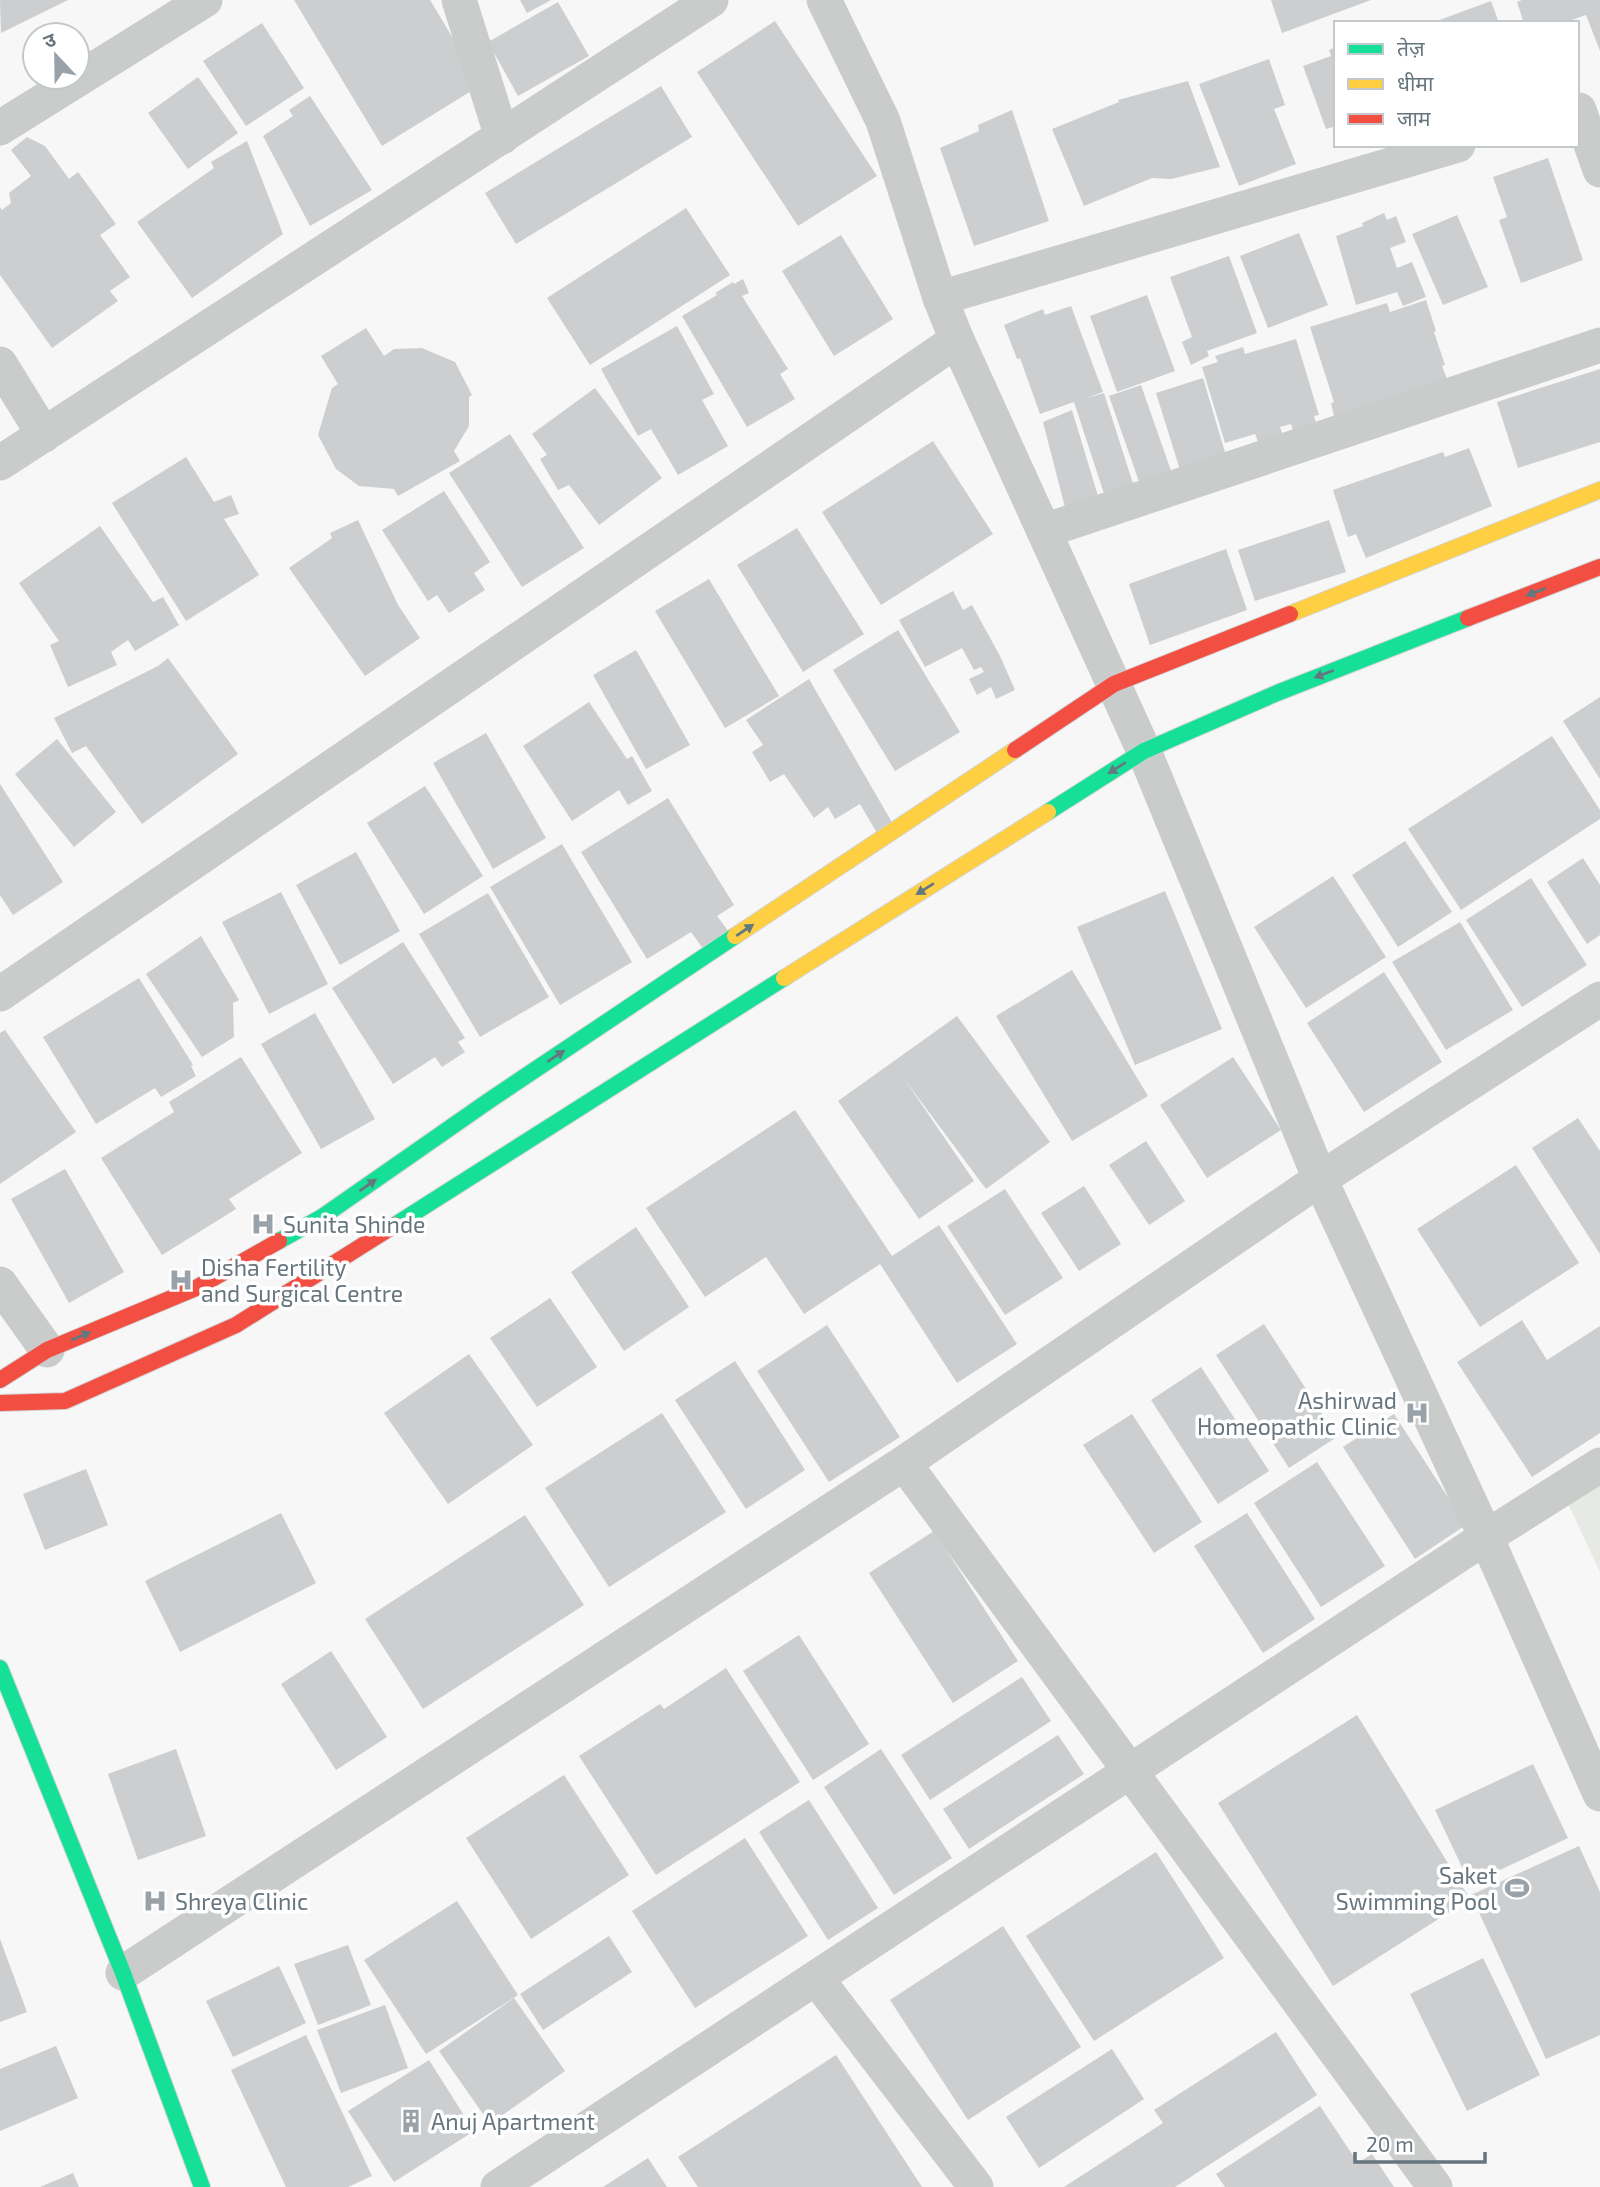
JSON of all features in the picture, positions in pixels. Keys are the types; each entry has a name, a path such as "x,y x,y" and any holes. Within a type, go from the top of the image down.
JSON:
{"street":[{"path":"0,128 205,0"},
{"path":"459,0 502,137"},
{"path":"0,463 711,0"},
{"path":"824,0 883,121 940,298 957,340 1144,751 1320,1179 1486,1537 1600,1794"},
{"path":"1586,107 1600,170"},
{"path":"940,298 1451,147"},
{"path":"0,994 957,340"},
{"path":"1044,531 1600,345"},
{"path":"0,364 44,435"},
{"path":"0,1380 47,1350 196,1288 322,1217 490,1100 1114,684 1600,490"},
{"path":"0,1403 65,1401 236,1325 1144,751 1277,693 1600,567"},
{"path":"122,1973 904,1463 1320,1179 1600,999"},
{"path":"0,1284 47,1350"},
{"path":"904,1463 1435,2187"},
{"path":"511,2184 1131,1770 1600,1465"},
{"path":"0,1668 122,1973 202,2187"},
{"path":"816,1978 976,2187"}],"shaded area":[{"path":"1600,1482 1600,1572 1567,1501"}],"building":[{"path":"0,0 68,0 21,21 1,33"},
{"path":"294,0 430,0 481,85 382,146"},
{"path":"520,0 551,0 527,13"},
{"path":"1271,0 1371,0 1282,33"},
{"path":"1600,0 1600,51 1586,15 1569,21 1523,21 1517,2"},
{"path":"1491,1 1498,21 1437,21"},
{"path":"558,2 589,56 518,96 488,42"},
{"path":"775,21 877,176 798,226 697,72"},
{"path":"262,23 304,88 246,126 203,61"},
{"path":"1334,48 1334,127 1326,129 1303,66 1331,56 1329,50"},
{"path":"1269,59 1285,105 1274,109 1296,164 1239,186 1199,84"},
{"path":"198,77 238,133 188,169 148,113"},
{"path":"1188,81 1220,167 1171,179 1152,178 1084,206 1052,129 1119,102 1118,100"},
{"path":"661,86 692,137 516,244 485,193"},
{"path":"310,96 372,190 310,226 263,136 293,116 289,110"},
{"path":"1012,110 1049,221 974,246 940,148 979,131 978,125"},
{"path":"27,137 45,146 69,179 78,172 116,224 100,235 130,277 110,291 118,301 52,348 0,275 0,207 2,210 11,203 9,193 31,176 11,150"},
{"path":"247,141 283,234 192,298 137,222 214,168 211,162"},
{"path":"1548,158 1583,260 1521,283 1499,220 1507,217 1493,177"},
{"path":"686,208 730,275 590,365 547,298"},
{"path":"1384,213 1387,220 1396,216 1406,242 1390,248 1397,268 1412,262 1426,297 1403,306 1397,292 1356,305 1336,236 1363,226 1362,223"},
{"path":"1457,215 1488,287 1443,305 1412,234"},
{"path":"1299,233 1328,305 1268,328 1240,256"},
{"path":"841,235 893,319 834,356 782,271"},
{"path":"1229,256 1257,333 1207,351 1209,356 1191,365 1182,342 1192,337 1170,277"},
{"path":"743,279 749,293 742,296 788,369 780,374 795,399 747,427 682,316 733,282 734,284"},
{"path":"1147,295 1175,371 1117,392 1090,316"},
{"path":"1426,300 1447,379 1337,430 1331,403 1334,402 1310,327 1387,303 1390,312"},
{"path":"1071,306 1103,392 1084,399 1104,393 1137,496 1108,506 1074,402 1040,414 1020,358 1017,359 1004,325 1043,309 1045,315"},
{"path":"677,326 714,394 702,400 728,446 678,475 651,429 638,436 601,369"},
{"path":"366,328 384,356 394,349 422,348 455,362 472,395 469,397 469,426 454,451 460,461 398,496 394,489 359,486 336,469 318,435 332,388 338,384 321,356"},
{"path":"1296,339 1319,415 1314,416 1316,423 1293,430 1291,424 1280,427 1286,443 1262,452 1255,434 1225,443 1202,367 1218,362 1215,356 1243,347 1245,354"},
{"path":"1600,369 1600,442 1518,468 1497,402"},
{"path":"1203,378 1227,459 1181,473 1156,393"},
{"path":"1141,385 1176,485 1144,496 1109,396"},
{"path":"595,388 662,478 599,525 569,485 558,490 540,459 547,455 532,434"},
{"path":"1072,410 1101,506 1068,519 1043,422"},
{"path":"510,434 584,548 522,587 449,473"},
{"path":"933,441 993,534 881,605 822,512"},
{"path":"1469,448 1492,506 1366,558 1356,534 1348,537 1333,490 1443,452 1445,457"},
{"path":"186,457 214,502 231,495 239,514 224,519 259,575 186,621 112,503"},
{"path":"444,491 490,562 474,573 485,590 449,613 437,595 428,601 382,530"},
{"path":"358,520 398,605 420,638 365,676 289,568 332,538 330,533"},
{"path":"1329,520 1346,572 1255,601 1238,550"},
{"path":"100,526 153,602 163,597 179,625 135,651 128,640 111,652 117,665 68,687 50,645 59,641 19,583"},
{"path":"797,528 864,634 803,672 737,565"},
{"path":"1226,549 1247,610 1150,645 1129,584"},
{"path":"709,579 779,696 725,728 655,611"},
{"path":"953,591 963,610 972,605 1015,690 996,699 991,687 977,695 969,679 984,672 981,667 974,670 962,648 925,667 899,620"},
{"path":"898,630 960,732 895,771 833,670"},
{"path":"636,650 690,745 646,769 593,675"},
{"path":"168,658 238,754 142,824 86,746 72,753 54,718 158,666"},
{"path":"809,679 893,824 877,833 860,804 835,819 828,807 814,818 784,774 770,782 752,752 763,745 746,720"},
{"path":"1600,697 1600,779 1563,721"},
{"path":"589,702 627,759 632,756 652,791 628,805 619,790 572,821 523,746"},
{"path":"486,733 546,838 493,869 433,763"},
{"path":"1552,736 1600,810 1600,819 1461,910 1408,829"},
{"path":"57,739 116,812 74,847 15,774"},
{"path":"0,784 63,882 13,915 0,895"},
{"path":"425,786 483,876 424,914 367,823"},
{"path":"668,798 734,905 717,916 732,936 707,954 691,932 647,959 581,852"},
{"path":"1405,841 1452,912 1398,947 1352,875"},
{"path":"562,844 632,962 560,1005 490,887"},
{"path":"356,852 400,931 340,965 296,885"},
{"path":"1583,858 1600,885 1600,935 1587,944 1547,882"},
{"path":"1333,876 1386,957 1306,1008 1254,927"},
{"path":"1531,878 1587,965 1522,1007 1466,920"},
{"path":"1165,891 1222,1029 1135,1065 1077,927"},
{"path":"281,892 328,984 269,1014 222,922"},
{"path":"488,893 549,997 480,1037 419,934"},
{"path":"1460,922 1513,1010 1446,1050 1392,962"},
{"path":"201,936 239,1000 233,1003 234,1037 202,1057 146,974"},
{"path":"403,942 465,1038 458,1042 465,1052 442,1067 435,1057 393,1084 332,988"},
{"path":"1072,970 1148,1096 1072,1141 996,1016"},
{"path":"1384,972 1442,1062 1364,1112 1307,1023"},
{"path":"139,978 193,1065 191,1066 196,1076 161,1097 155,1088 96,1124 43,1037"},
{"path":"315,1013 375,1119 321,1149 261,1044"},
{"path":"957,1016 1050,1142 986,1189 905,1080 974,1181 919,1219 838,1101"},
{"path":"5,1030 76,1132 0,1184 0,1033"},
{"path":"241,1057 302,1153 229,1199 236,1209 162,1255 101,1158 174,1112 169,1102"},
{"path":"1233,1057 1281,1130 1207,1178 1160,1105"},
{"path":"795,1110 892,1256 939,1225 1017,1344 957,1383 880,1264 804,1314 766,1257 705,1297 646,1208"},
{"path":"1578,1118 1600,1151 1600,1254 1532,1148"},
{"path":"1146,1141 1185,1201 1149,1225 1109,1165"},
{"path":"1516,1165 1579,1263 1480,1327 1417,1229"},
{"path":"65,1169 124,1272 69,1303 11,1199"},
{"path":"1084,1186 1121,1244 1079,1271 1041,1213"},
{"path":"1005,1189 1063,1278 1005,1315 947,1226"},
{"path":"636,1227 689,1307 624,1351 571,1272"},
{"path":"550,1298 597,1367 537,1407 490,1338"},
{"path":"1522,1320 1547,1360 1600,1326 1600,1433 1532,1477 1457,1362"},
{"path":"1264,1324 1337,1437 1289,1468 1216,1355"},
{"path":"827,1325 900,1437 829,1482 757,1371"},
{"path":"469,1354 533,1445 448,1504 384,1413"},
{"path":"735,1361 805,1470 746,1509 675,1400"},
{"path":"1201,1367 1269,1471 1218,1504 1151,1400"},
{"path":"662,1413 726,1512 609,1587 545,1488"},
{"path":"1132,1414 1202,1522 1154,1553 1083,1445"},
{"path":"1394,1414 1466,1525 1415,1559 1343,1447"},
{"path":"1317,1462 1385,1566 1321,1607 1254,1503"},
{"path":"86,1469 108,1525 45,1550 23,1494"},
{"path":"281,1513 316,1583 180,1652 145,1581"},
{"path":"1247,1513 1315,1619 1263,1653 1194,1546"},
{"path":"525,1515 584,1605 423,1709 365,1619"},
{"path":"934,1531 1018,1661 953,1703 869,1573"},
{"path":"799,1635 869,1744 813,1780 743,1671"},
{"path":"331,1651 387,1737 336,1770 281,1684"},
{"path":"726,1668 800,1782 656,1875 579,1756 660,1704 664,1709"},
{"path":"1022,1677 1051,1721 930,1800 901,1755"},
{"path":"1357,1715 1470,1899 1333,1986 1218,1803"},
{"path":"1058,1735 1084,1774 969,1849 943,1809"},
{"path":"176,1749 206,1836 138,1860 108,1774"},
{"path":"881,1749 952,1858 894,1895 824,1787"},
{"path":"1533,1764 1568,1838 1470,1884 1435,1810"},
{"path":"564,1775 629,1875 531,1939 466,1838"},
{"path":"809,1800 878,1908 828,1940 759,1832"},
{"path":"745,1838 808,1936 695,2008 632,1911"},
{"path":"1579,1846 1600,1892 1600,2035 1546,2059 1471,1895"},
{"path":"1156,1852 1224,1958 1094,2041 1026,1936"},
{"path":"457,1901 518,1995 426,2054 364,1960"},
{"path":"1003,1926 1081,2047 968,2120 890,2000"},
{"path":"609,1936 632,1972 543,2030 520,1994"},
{"path":"0,1939 27,2012 0,2022"},
{"path":"348,1945 371,2005 318,2025 294,1964"},
{"path":"1483,1958 1540,2075 1467,2111 1410,1994"},
{"path":"279,1966 306,2023 233,2057 206,2001"},
{"path":"514,1998 565,2071 490,2124 439,2051"},
{"path":"385,2005 408,2068 341,2093 317,2030"},
{"path":"1276,2032 1317,2095 1175,2187 1064,2187 1163,2123 1154,2110"},
{"path":"306,2035 372,2176 348,2187 286,2187 231,2070"},
{"path":"56,2046 78,2098 0,2131 0,2069"},
{"path":"1112,2049 1144,2099 1039,2168 1006,2117"},
{"path":"836,2055 922,2187 698,2187 678,2157"},
{"name":"Anuj Apartment","path":"429,2060 474,2131 394,2182 348,2111"},
{"path":"1320,2106 1358,2163 1372,2154 1394,2187 1225,2187 1216,2174"},
{"path":"648,2158 667,2187 603,2187"},
{"path":"73,2173 79,2187 40,2187"}],"traffic: fast":[{"path":"1048,812 1144,751 1277,693 1468,618"},
{"path":"279,1241 322,1217 490,1100 735,936"},
{"path":"395,1225 784,978"},
{"path":"0,1668 123,1973 202,2187"}],"traffic: slow":[{"path":"1290,614 1600,490"},
{"path":"735,936 1015,750"},
{"path":"784,978 1048,812"}],"traffic: jam":[{"path":"1468,618 1600,567"},
{"path":"1015,750 1114,684 1290,614"},
{"path":"0,1403 65,1401 236,1325 395,1225"},
{"path":"0,1380 47,1350 196,1288 279,1241"}],"place":[{"name":"Sunita Shinde","path":"263,1224"},
{"name":"Disha Fertility and Surgical Centre","path":"181,1280"},
{"name":"Ashirwad Homeopathic Clinic","path":"1417,1413"},
{"name":"Saket Swimming Pool","path":"1517,1888"},
{"name":"Shreya Clinic","path":"155,1901"},
{"name":"Anuj Apartment","path":"411,2121"}]}
